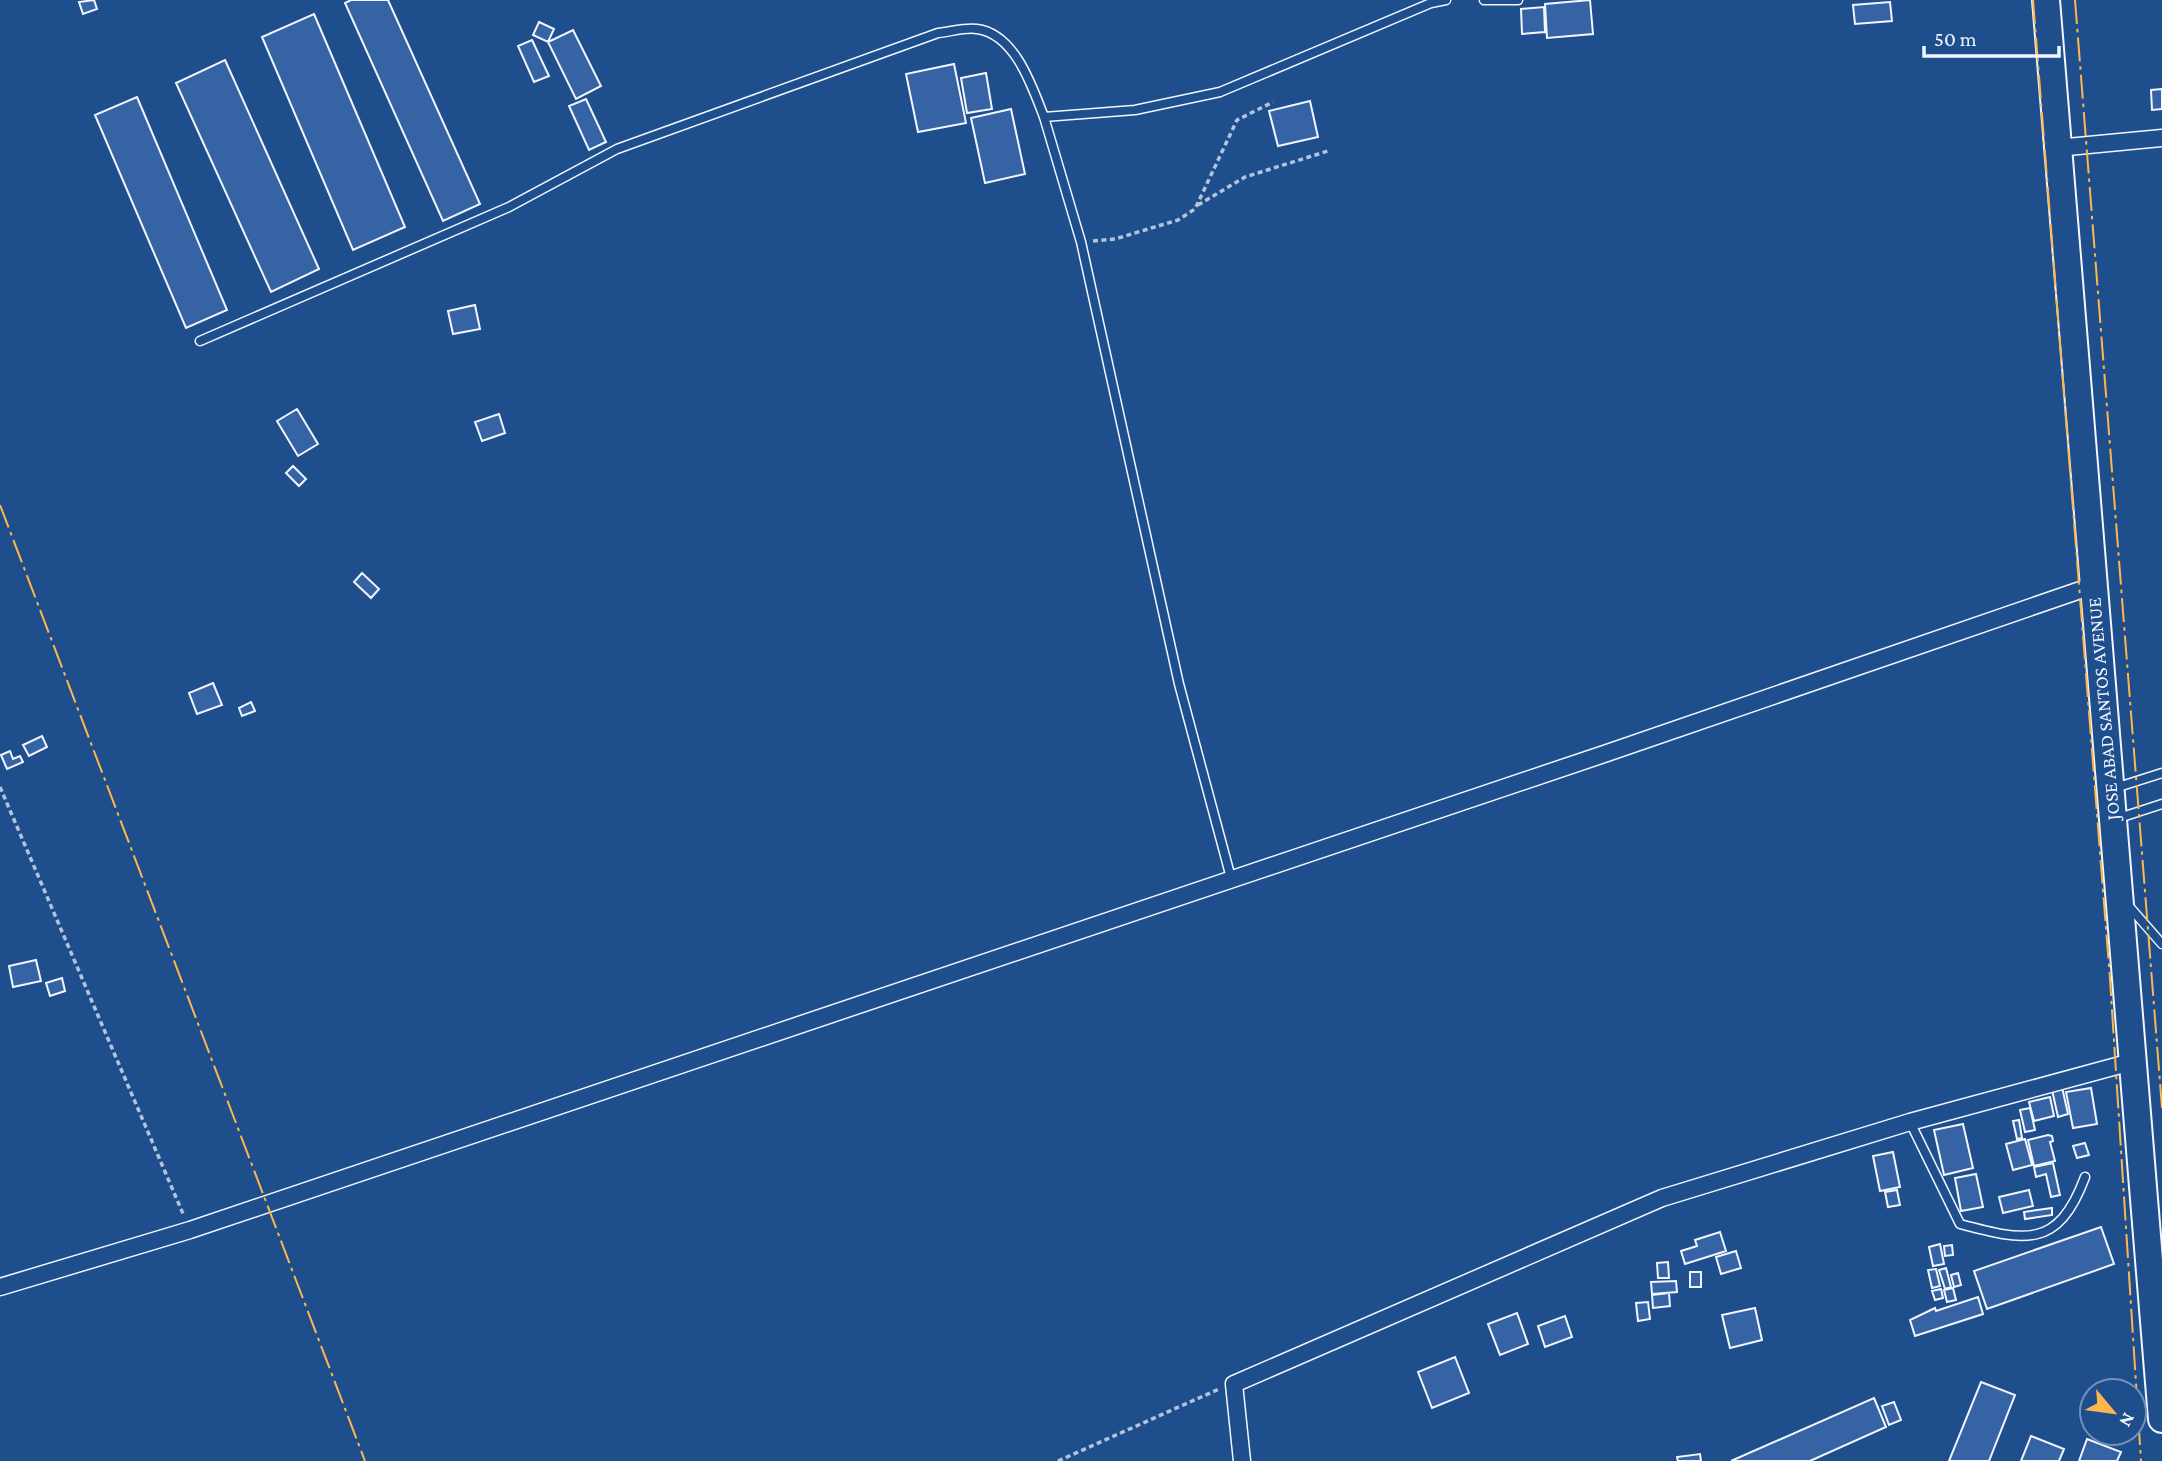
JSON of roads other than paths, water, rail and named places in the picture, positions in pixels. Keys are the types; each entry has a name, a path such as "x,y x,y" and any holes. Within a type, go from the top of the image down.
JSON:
{"highway":[{"name":"JOSE ABAD SANTOS AVENUE","path":"2046,0 2092,586 2135,1060 2162,1419"}],"street":[{"path":"2057,148 2162,138"},
{"path":"0,1287 190,1230 1606,753 2092,586"},
{"path":"1242,1461 1234,1384 1662,1198 1910,1122 2135,1060"}],"lane":[{"path":"1044,117 1135,110 1220,92 1431,3 1446,0"},
{"path":"1484,0 1518,0"},
{"path":"200,341 509,208 617,149 938,33 975,29 995,34 1023,66 1044,117 1081,242 1179,684 1231,878"},
{"path":"2111,789 2162,773"},
{"path":"2113,820 2162,804"},
{"path":"2120,896 2162,944"},
{"path":"1910,1122 1960,1224 2015,1239 2052,1229 2074,1206 2085,1177"}]}
